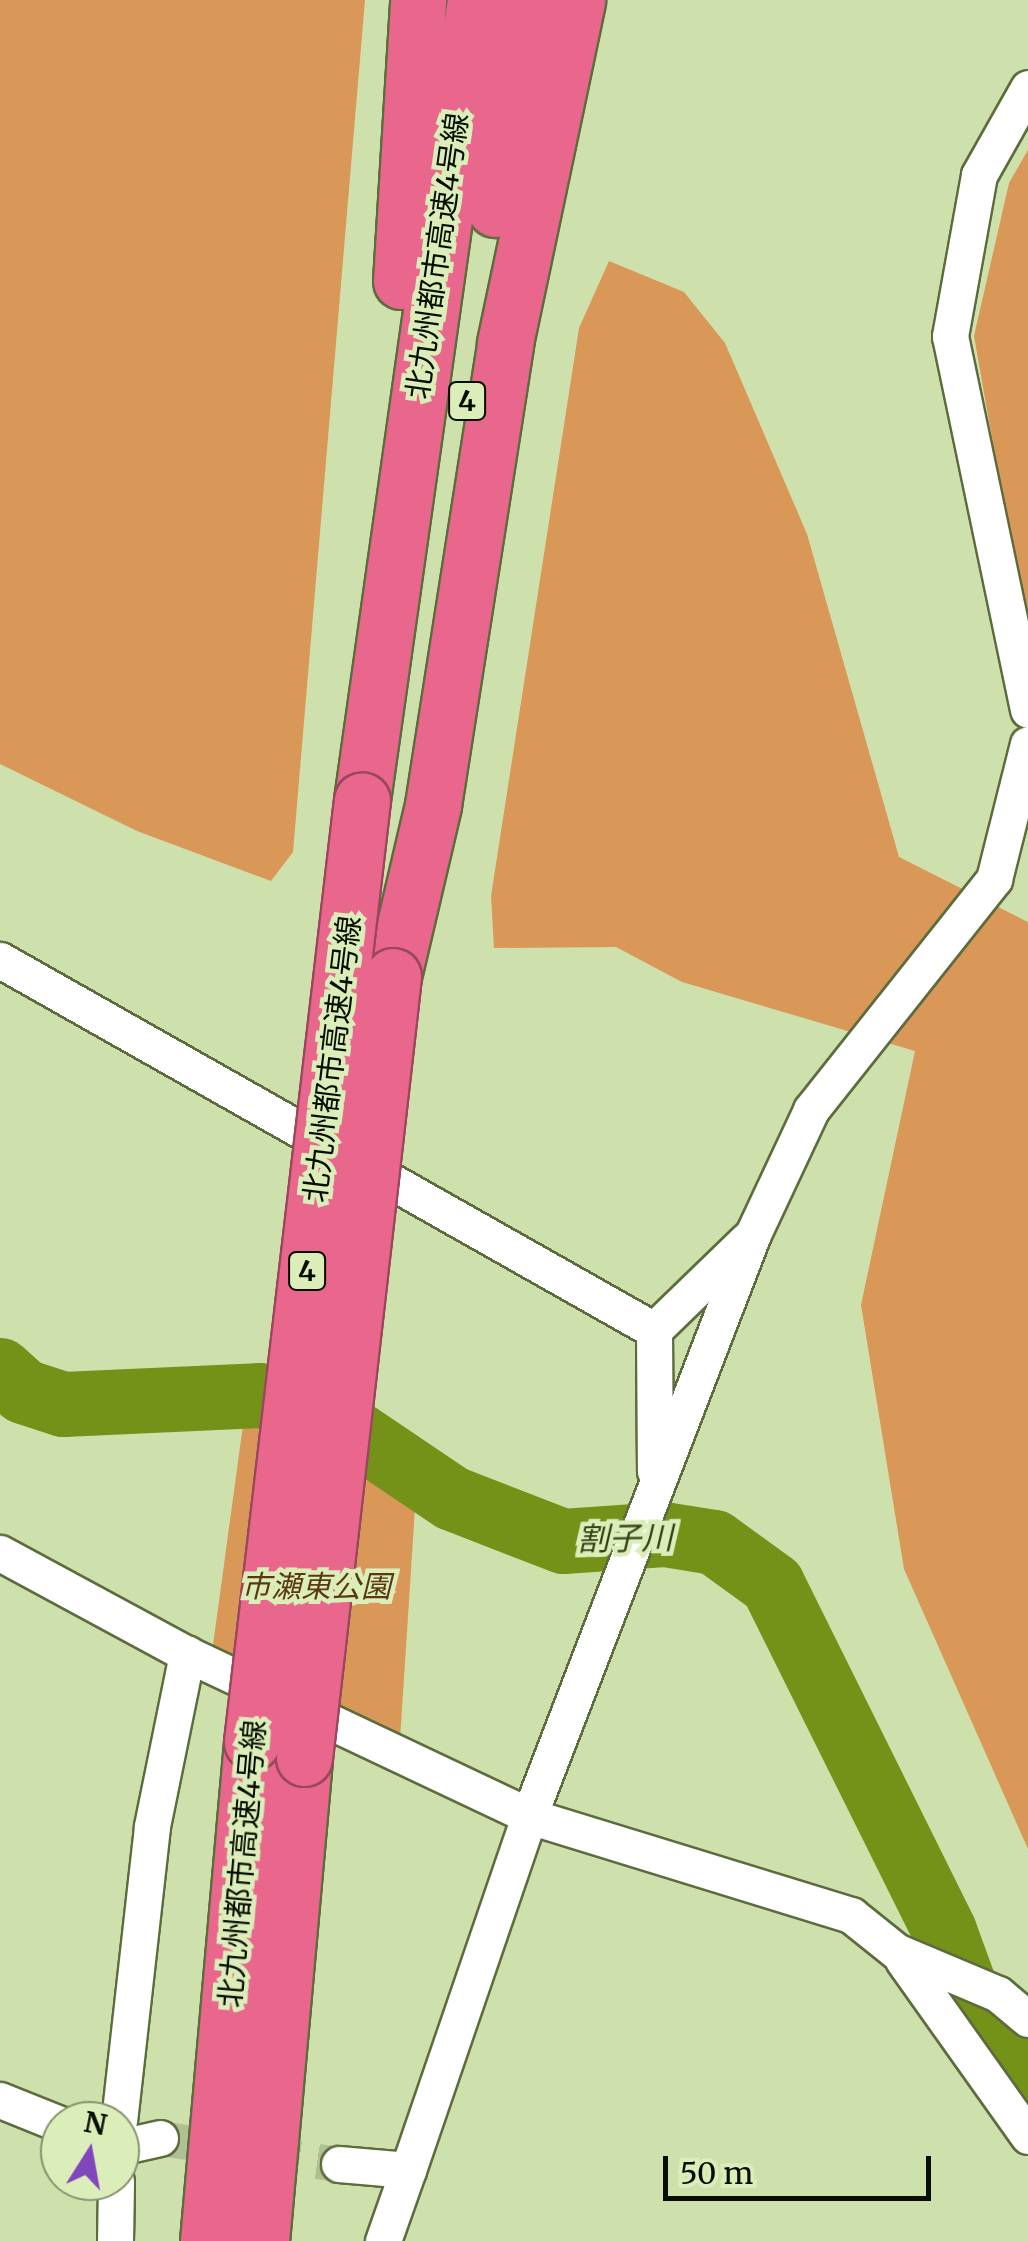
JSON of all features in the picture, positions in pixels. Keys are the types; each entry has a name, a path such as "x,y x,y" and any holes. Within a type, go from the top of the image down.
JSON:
{"highway":[{"path":"378,658 418,0"},
{"name":"北九州都市高速4号線","path":"208,2241 252,1742 378,658 475,0"},
{"name":"北九州都市高速4号線","path":"262,2241 304,1758 393,976 426,804 528,0"},
{"path":"426,804 504,344 576,0"}],"street":[{"path":"1028,88 978,175 950,336 1028,710"},
{"path":"383,2241 529,1816 753,1234 810,1110 994,879 1028,744"},
{"path":"0,960 654,1330"},
{"path":"655,1493 654,1330 753,1234"},
{"path":"0,1553 187,1654 529,1816 851,1916 896,1951 936,1972 998,1994 1028,2018"},
{"path":"122,2101 152,1826 187,1654"},
{"path":"896,1951 1028,2136"},
{"path":"0,2100 40,2116"},
{"path":"140,2142 160,2138"},
{"path":"339,2164 408,2170"},
{"path":"115,2241 116,2201"}],"green space":[{"path":"0,0 365,0 293,852 271,881 137,831 0,764"},
{"path":"1028,150 1028,643 974,336 1009,183"},
{"path":"609,261 684,292 725,343 807,534 899,857 1028,922 1028,1849 904,1569 861,1305 915,1051 682,982 616,947 494,948 491,896 579,328"},
{"name":"市瀬東公園","path":"246,1403 313,1421 416,1493 400,1740 213,1645"}],"waterway":[{"name":"割子川","path":"0,1370 23,1391 63,1404 259,1395 314,1405 452,1498 563,1541 664,1534 714,1542 772,1584 944,1931 974,2013 1028,2092"}],"tunnel":[{"path":"160,2138 339,2164"}]}
